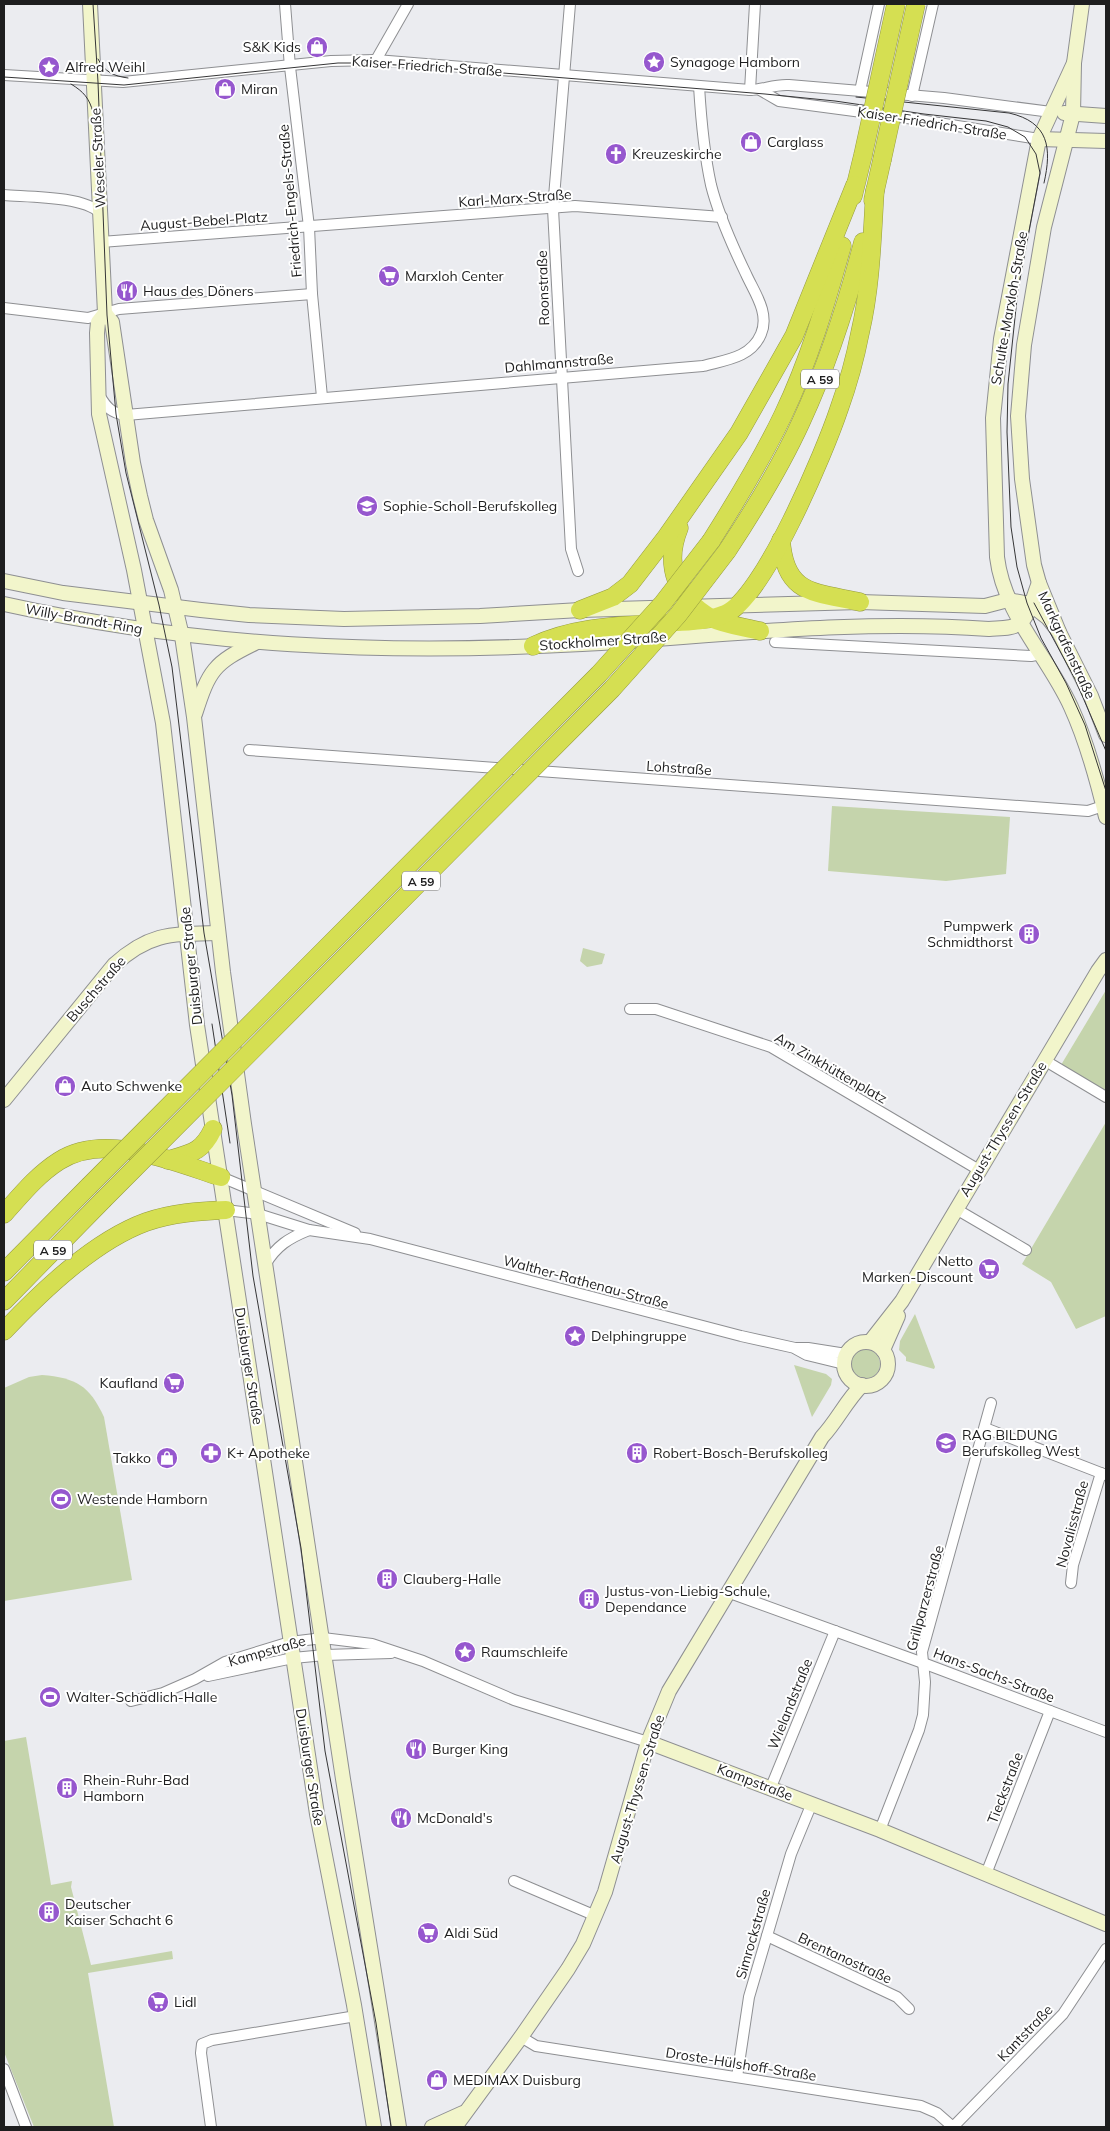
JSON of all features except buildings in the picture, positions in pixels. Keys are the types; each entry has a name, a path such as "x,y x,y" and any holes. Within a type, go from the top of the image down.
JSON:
{"highway":[{"name":"A 59","path":"4,1272 612,660 663,604 711,541 762,456 783,415 804,365 834,274 863,156 896,4"},
{"name":"A 59","path":"4,1301 612,690 678,615 727,551 779,466 801,423 822,373 852,283 882,160 926,6"},
{"path":"580,610 613,597 630,584 641,572 739,433 783,359 813,293 855,186"},
{"path":"533,646 555,636 605,627 711,618 726,614 740,605 756,585 781,540 816,469 850,378 861,331 867,288 875,190"},
{"path":"687,507 674,539 671,557 673,573 678,587 696,606 711,618 760,631"},
{"path":"781,540 786,569 794,581 820,593 860,602"},
{"path":"168,1160 196,1152 207,1142 213,1129"},
{"path":"4,1214 45,1171 73,1154 90,1150 118,1148 168,1160 221,1177"},
{"path":"4,1331 68,1271 98,1248 124,1232 165,1217 184,1213 226,1210"}],"main road":[{"name":"Weseler Straße","path":"90,4 105,313 112,322 128,431 146,520 176,607"},
{"path":"1074,62 1082,4"},
{"name":"Schulte-Marxloh-Straße","path":"1020,624 1008,600 998,570 994,481 995,381 1001,339 1039,139 1074,62"},
{"name":"Schulte-Marxloh-Straße","path":"1039,583 1034,565 1022,479 1018,416 1024,345 1041,247 1065,140 1073,114 1074,62"},
{"name":"Kaiser-Friedrich-Straße","path":"1051,112 1106,116"},
{"name":"Kaiser-Friedrich-Straße","path":"1039,139 1106,141"},
{"name":"Weseler Straße","path":"105,313 98,322 97,332 101,424 141,603"},
{"name":"Willy-Brandt-Ring","path":"4,581 63,592 176,607"},
{"path":"1020,624 1039,583"},
{"name":"Markgrafenstraße","path":"1039,583 1059,632 1078,667 1106,735"},
{"path":"399,2127 258,1214 218,933 194,717 176,607 249,615 344,619 860,602 985,606 1008,600 1029,604 1048,618 1059,632"},
{"name":"Duisburger Straße","path":"141,603 163,723 181,868 186,934 197,1025 290,1642 317,1814 356,2016 374,2127"},
{"name":"Willy-Brandt-Ring","path":"4,604 58,616 165,633"},
{"name":"Markgrafenstraße","path":"1020,624 1041,654 1071,706 1092,761 1105,809"},
{"name":"Stockholmer Straße","path":"165,633 255,643 341,648 533,646 869,626 989,629 1006,628 1020,624"},
{"path":"194,717 211,672 221,662 255,643"},
{"name":"Buschstraße","path":"4,1100 130,950 169,934 218,933"},
{"name":"August-Thyssen-Straße","path":"870,1342 902,1300 1044,1060 1106,960"},
{"name":"August-Thyssen-Straße","path":"883,1350 902,1300"},
{"path":"870,1342 883,1350 888,1361 886,1372 876,1383 862,1385 846,1365 857,1343 870,1342"},
{"name":"August-Thyssen-Straße","path":"455,2127 568,1969 596,1916 648,1742 670,1691 822,1437 846,1365"},
{"name":"August-Thyssen-Straße","path":"822,1437 834,1424 851,1396 862,1385"},
{"name":"Kampstraße","path":"648,1742 771,1787 880,1830 1106,1924"},
{"name":"August-Thyssen-Straße","path":"432,2127 466,2112"}],"street":[{"name":"Friedrich-Engels-Straße","path":"285,4 290,65 309,227 312,294 322,397"},
{"path":"376,60 408,4"},
{"name":"Roonstraße","path":"570,4 553,209 560,377 571,549 578,571"},
{"path":"755,4 755,90"},
{"path":"860,91 879,4"},
{"path":"906,4 926,6 912,96"},
{"name":"Kaiser-Friedrich-Straße","path":"4,75 94,82 124,82 342,60 376,60 755,90 780,84 912,96 1051,112"},
{"name":"Dahlmannstraße","path":"99,395 106,408 112,413 126,415 703,366 740,356 754,345 762,333 764,318 760,300 746,274 711,186 702,125 699,86"},
{"name":"Kaiser-Friedrich-Straße","path":"755,90 779,100 1039,139"},
{"path":"4,195 79,202 94,208 100,213"},
{"name":"Karl-Marx-Straße","path":"309,227 575,206 722,217"},
{"name":"August-Bebel-Platz","path":"101,242 309,227"},
{"path":"4,308 88,318 128,308 312,294"},
{"path":"101,424 112,419 118,421 128,431"},
{"path":"775,642 1031,656 1041,654"},
{"name":"Lohstraße","path":"249,750 1088,811 1105,809"},
{"name":"Am Zinkhüttenplatz","path":"630,1009 656,1009 771,1047 979,1170"},
{"path":"1044,1060 1106,1098"},
{"name":"Walther-Rathenau-Straße","path":"221,1177 370,1239"},
{"path":"956,1209 1026,1250"},
{"name":"Walther-Rathenau-Straße","path":"226,1210 258,1214 309,1230 370,1239 649,1313 795,1348 807,1355 846,1365"},
{"path":"266,1265 280,1244 309,1230"},
{"name":"Grillparzerstraße","path":"880,1830 919,1730 925,1682 922,1652 991,1403"},
{"path":"985,1428 1104,1474"},
{"name":"Novalisstraße","path":"1071,1583 1073,1565 1104,1474"},
{"name":"Hans-Sachs-Straße","path":"730,1593 1106,1732"},
{"name":"Wielandstraße","path":"771,1787 835,1631"},
{"name":"Kampstraße","path":"131,1701 163,1693 195,1679 226,1662 290,1642 323,1638 372,1644 400,1653 514,1700 648,1742"},
{"name":"Kampstraße","path":"195,1679 294,1658 325,1655 400,1653"},
{"name":"Tieckstraße","path":"986,1874 1050,1711"},
{"name":"Simrockstraße","path":"737,2078 749,1996 791,1854 812,1803"},
{"path":"514,1881 596,1916"},
{"name":"Brentanostraße","path":"767,1936 897,1997 909,2009"},
{"name":"Kantstraße","path":"953,2127 1063,2014 1106,1949"},
{"path":"211,2127 201,2054 202,2044 212,2040 356,2016"},
{"name":"Droste-Hülshoff-Straße","path":"521,2037 536,2046 921,2106 937,2113 953,2127"},
{"path":"4,2069 26,2127"}],"green space":[{"path":"832,806 1010,817 1006,874 946,881 828,871"},
{"path":"583,948 605,954 602,964 587,967 580,961"},
{"path":"1106,990 1106,1092 1061,1065"},
{"path":"1106,1122 1106,1316 1076,1329 1051,1282 1022,1264"},
{"path":"915,1314 935,1367 934,1369 906,1361 906,1357 899,1350 900,1341"},
{"path":"865,1349 875,1354 880,1364 875,1374 865,1379 855,1374 850,1364 855,1354"},
{"path":"794,1365 826,1374 832,1379 831,1385 812,1417"},
{"name":"Westende Hamborn","path":"42,1375 64,1378 80,1385 93,1397 104,1417 132,1580 4,1601 4,1388 29,1377"},
{"path":"26,1737 51,1885 72,1881 71,1887 91,1965 172,1951 173,1959 88,1973 114,2127 34,2127 4,2052 4,1741"}],"tram line":[{"path":"93,4 107,315 116,414 126,473 159,605 172,667 204,933 232,1095 253,1276 301,1548 325,1751 376,2023 391,2127"},
{"path":"98,59 110,73 128,78"},
{"path":"4,77 124,85 338,63 378,63 835,101 986,121 1008,127 1025,137 1036,154 1040,173 1018,289 1008,384 1007,432 1011,527 1017,567 1027,603 1041,638 1066,683 1085,725 1106,791"},
{"path":"71,84 85,96 93,112"},
{"path":"856,97 1009,113 1022,117 1040,130 1044,138 1048,159 1044,183"},
{"path":"1034,603 1075,679 1106,751"},
{"path":"212,1024 230,1143"}],"place":[{"name":"S&K Kids","path":"317,47"},
{"name":"Synagoge Hamborn","path":"654,62"},
{"name":"Alfred Weihl","path":"49,67"},
{"name":"Miran","path":"225,89"},
{"name":"Carglass","path":"751,142"},
{"name":"Kreuzeskirche","path":"616,154"},
{"name":"Marxloh Center","path":"389,276"},
{"name":"Haus des Döners","path":"127,291"},
{"name":"Sophie-Scholl-Berufskolleg","path":"367,506"},
{"name":"Pumpwerk Schmidthorst","path":"1029,934"},
{"name":"Auto Schwenke","path":"65,1086"},
{"name":"Netto Marken-Discount","path":"989,1269"},
{"name":"Delphingruppe","path":"575,1336"},
{"name":"Kaufland","path":"174,1383"},
{"name":"RAG BILDUNG Berufskolleg West","path":"946,1443"},
{"name":"K+ Apotheke","path":"211,1453"},
{"name":"Robert-Bosch-Berufskolleg","path":"637,1453"},
{"name":"Takko","path":"167,1458"},
{"name":"Westende Hamborn","path":"61,1499"},
{"name":"Clauberg-Halle","path":"387,1579"},
{"name":"Justus-von-Liebig-Schule, Dependance","path":"589,1599"},
{"name":"Raumschleife","path":"465,1652"},
{"name":"Walter-Schädlich-Halle","path":"50,1697"},
{"name":"Burger King","path":"416,1749"},
{"name":"Rhein-Ruhr-Bad Hamborn","path":"67,1788"},
{"name":"McDonald's","path":"401,1818"},
{"name":"Deutscher Kaiser Schacht 6","path":"49,1912"},
{"name":"Aldi Süd","path":"428,1933"},
{"name":"Lidl","path":"158,2002"},
{"name":"MEDIMAX Duisburg","path":"437,2080"}]}
